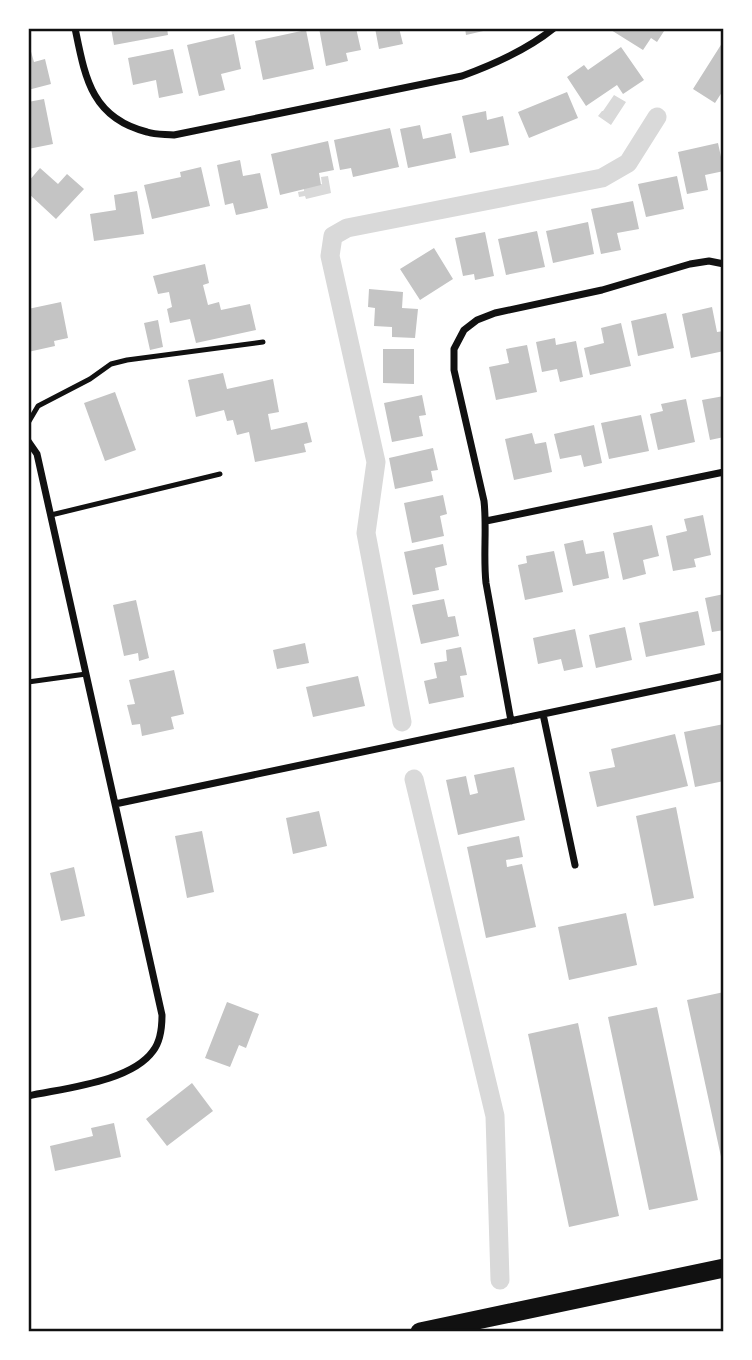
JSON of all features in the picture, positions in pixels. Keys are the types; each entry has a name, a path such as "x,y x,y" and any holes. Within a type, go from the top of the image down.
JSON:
{"highway":[{"path":"420,1332 724,1268"}],"street":[{"path":"75,28 84,73 96,100 121,124 149,133 174,135 462,76 521,51 554,28"},
{"path":"511,721 486,583 484,501 454,370 454,349 464,330 477,320 495,313 603,290 690,264 709,261 724,264"},
{"path":"28,440 37,454 162,1015 161,1033 154,1051 136,1066 115,1077 28,1096"},
{"path":"486,521 724,472"},
{"path":"115,804 724,676"},
{"path":"543,714 575,865"}],"lane":[{"path":"28,423 38,406 90,379 111,364 263,342"},
{"path":"51,515 220,474"},
{"path":"28,682 86,674"}],"shaded area":[{"path":"614,95 626,102 611,125 598,116"},
{"path":"328,176 331,193 306,199 305,196 299,197 298,192 322,184 321,177"}],"building":[{"path":"111,28 167,28 168,35 114,45"},
{"path":"319,28 356,28 361,50 346,53 348,61 326,66"},
{"path":"375,28 399,28 403,44 379,49"},
{"path":"465,28 492,28 492,29 466,35"},
{"path":"666,28 657,42 651,38 643,50 611,30"},
{"path":"306,30 314,69 263,80 255,41"},
{"path":"234,34 241,69 221,74 225,90 199,96 187,45"},
{"path":"724,40 724,89 715,103 693,89"},
{"path":"28,41 34,62 45,59 51,84 28,90"},
{"path":"621,47 644,80 623,94 617,85 586,106 567,77 584,65 588,70"},
{"path":"173,49 183,93 159,98 156,80 133,85 128,58"},
{"path":"567,92 578,118 529,138 518,112"},
{"path":"44,99 53,144 28,149 28,102"},
{"path":"486,111 487,120 503,116 509,145 470,153 462,116"},
{"path":"420,125 423,139 451,133 456,158 408,168 400,129"},
{"path":"390,128 399,167 353,177 351,168 340,170 334,140"},
{"path":"328,141 334,170 319,173 321,185 280,195 271,154"},
{"path":"718,143 724,171 705,175 708,190 687,194 678,152"},
{"path":"240,160 243,176 260,173 268,208 236,215 233,203 225,205 217,165"},
{"path":"201,167 210,206 152,219 144,185 181,177 180,172"},
{"path":"40,168 58,184 67,174 84,189 56,219 28,193 28,182"},
{"path":"677,176 684,209 646,217 638,184"},
{"path":"137,191 144,234 94,241 90,214 116,210 114,195"},
{"path":"633,201 639,229 617,233 621,250 601,254 591,209"},
{"path":"588,222 594,254 553,263 546,231"},
{"path":"537,231 545,267 506,275 498,239"},
{"path":"485,232 494,276 475,280 474,274 463,276 455,238"},
{"path":"434,248 453,279 420,300 400,269"},
{"path":"205,264 209,283 203,285 208,305 219,302 221,310 250,304 256,330 196,343 190,319 170,323 167,309 172,307 169,292 158,294 153,276"},
{"path":"369,289 403,292 402,308 418,309 415,338 392,337 392,327 374,326 375,308 368,307"},
{"path":"61,302 68,338 54,341 55,346 28,352 28,309"},
{"path":"712,307 717,332 724,331 724,351 691,358 682,314"},
{"path":"666,313 674,348 638,356 631,321"},
{"path":"158,320 163,347 150,350 144,323"},
{"path":"621,323 631,366 590,375 584,348 604,343 601,328"},
{"path":"555,338 556,345 576,341 583,377 560,382 557,369 542,372 536,342"},
{"path":"527,345 537,392 496,400 489,367 509,363 506,349"},
{"path":"383,349 414,349 414,384 383,383"},
{"path":"223,373 227,389 273,379 279,412 268,414 271,430 307,422 312,442 304,444 306,452 255,462 249,432 237,435 233,420 227,421 224,410 196,417 188,380"},
{"path":"115,392 136,450 105,461 84,403"},
{"path":"422,395 426,415 419,416 423,436 392,442 384,403"},
{"path":"724,396 724,437 710,440 702,400"},
{"path":"686,399 695,442 658,450 650,414 663,411 661,404"},
{"path":"641,415 649,451 609,459 601,423"},
{"path":"594,425 602,463 584,467 581,455 560,459 554,434"},
{"path":"532,433 535,444 546,442 552,472 514,480 505,439"},
{"path":"433,448 438,470 431,471 433,481 395,489 389,458"},
{"path":"443,495 447,514 440,516 444,536 412,543 404,503"},
{"path":"703,515 711,555 694,559 696,567 673,571 666,536 687,531 684,519"},
{"path":"652,525 659,556 643,560 646,574 623,580 613,533"},
{"path":"583,540 586,554 604,551 609,578 573,586 564,544"},
{"path":"443,544 447,565 435,568 439,590 413,595 404,552"},
{"path":"554,551 563,592 525,600 518,565 527,563 526,556"},
{"path":"724,594 724,630 712,632 705,598"},
{"path":"444,599 448,617 455,616 459,636 421,644 412,605"},
{"path":"136,600 149,658 139,661 138,653 124,656 113,605"},
{"path":"698,611 705,645 646,657 639,623"},
{"path":"625,627 632,660 596,668 589,635"},
{"path":"575,629 583,667 564,671 561,659 538,664 533,638"},
{"path":"305,643 309,663 277,669 273,650"},
{"path":"461,647 467,675 460,676 464,697 429,704 424,681 437,678 434,663 447,661 446,650"},
{"path":"174,670 184,714 171,717 174,729 142,736 140,724 132,725 127,705 135,704 129,680"},
{"path":"358,676 365,706 313,717 306,687"},
{"path":"724,724 724,781 695,787 684,732"},
{"path":"675,734 688,786 597,807 589,772 615,767 611,749"},
{"path":"514,767 525,820 458,835 446,780 466,776 470,795 478,793 474,775"},
{"path":"676,807 694,898 654,906 636,816"},
{"path":"319,811 327,846 293,854 286,818"},
{"path":"202,831 214,892 187,898 175,836"},
{"path":"519,836 523,857 506,860 507,867 522,864 536,927 486,938 467,847"},
{"path":"74,867 85,916 61,921 50,873"},
{"path":"626,913 637,965 569,980 558,927"},
{"path":"724,992 724,1166 723,1166 687,1000"},
{"path":"227,1002 259,1014 246,1048 239,1045 230,1067 205,1058"},
{"path":"657,1007 698,1200 649,1210 608,1017"},
{"path":"578,1023 619,1216 569,1227 528,1034"},
{"path":"192,1083 213,1111 167,1146 146,1119"},
{"path":"114,1123 121,1157 55,1171 50,1146 93,1136 91,1128"}],"waterway":[{"path":"402,722 366,533 376,462 330,256 333,236 347,228 602,178 628,163 657,117"},
{"path":"414,779 495,1116 500,1280"}]}
